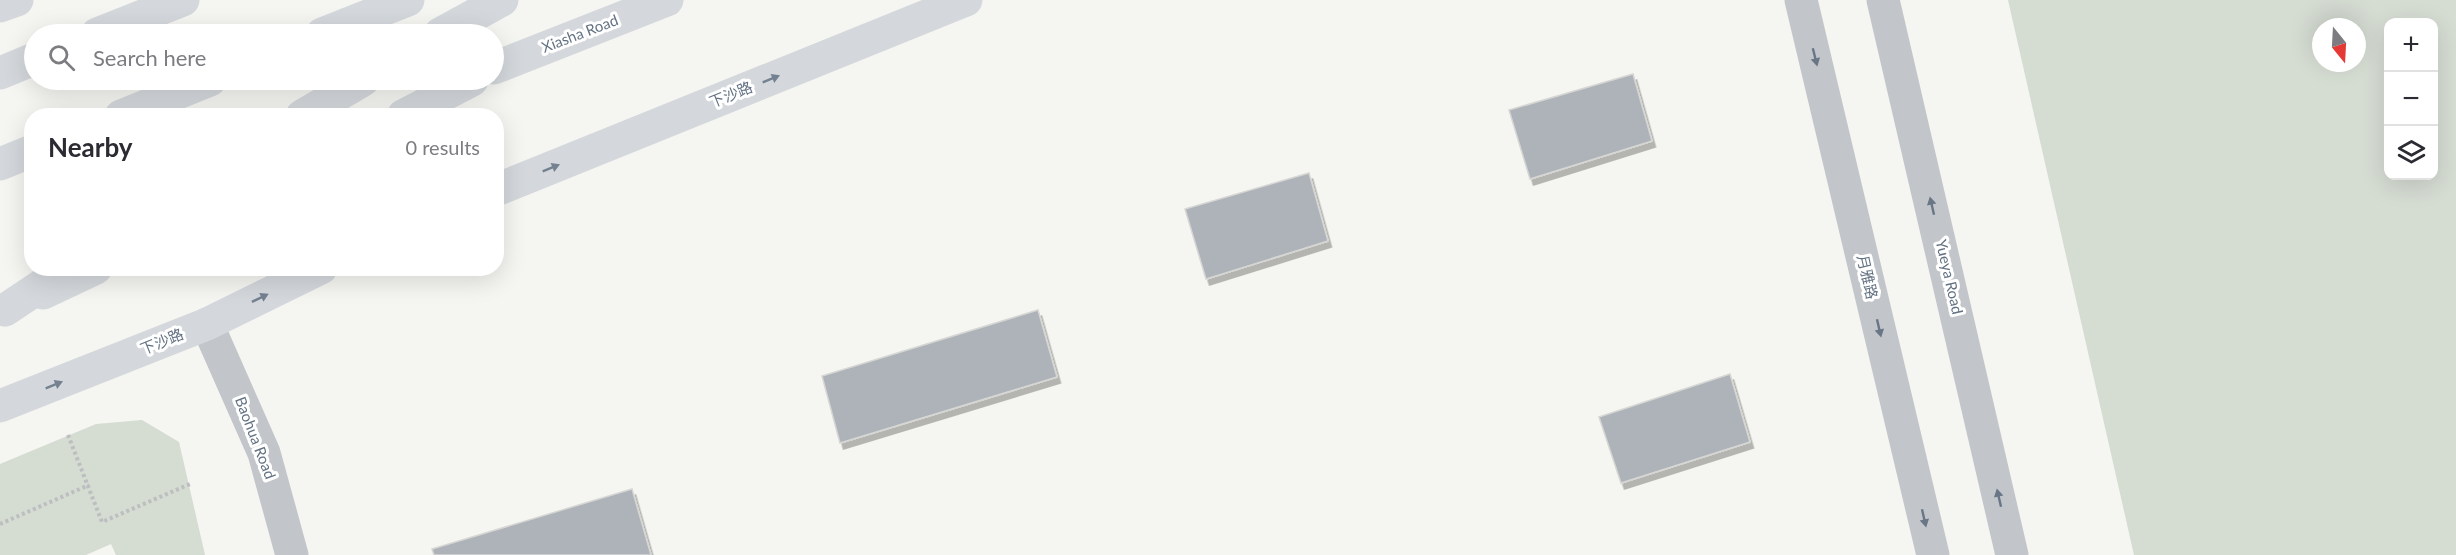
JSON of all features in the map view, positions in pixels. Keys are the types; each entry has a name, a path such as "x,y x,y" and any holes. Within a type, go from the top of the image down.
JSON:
{"main road":[{"path":"0,6 17,0"},
{"path":"122,24 183,0"},
{"path":"347,24 408,0"},
{"path":"458,24 502,0"},
{"name":"Xiasha Road","path":"504,64 667,0"},
{"name":"下沙路","path":"504,187 966,0"},
{"path":"0,73 24,63"},
{"path":"141,108 185,90"},
{"path":"316,108 346,90"},
{"path":"418,108 453,90"},
{"path":"0,164 24,155"},
{"path":"3,311 57,276"},
{"path":"3,311 79,276"},
{"name":"下沙路","path":"0,406 207,324 305,276"}],"street":[{"name":"月雅路","path":"1801,0 1933,555"},
{"name":"Yueya Road","path":"1883,0 2012,555"},
{"name":"Baohua Road","path":"207,324 264,453 292,555"}],"path":[{"path":"68,435 102,522 190,484"},
{"path":"0,524 89,485"}],"shaded area":[{"path":"2008,0 2456,0 2456,555 2134,555"},
{"path":"142,420 179,442 205,555 116,555 111,544 86,555 0,555 0,464 96,424"}],"building":[{"path":"1633,74 1652,141 1530,179 1509,110"},
{"path":"1309,173 1328,241 1206,279 1185,209"},
{"path":"1038,310 1057,377 840,443 822,376"},
{"path":"1730,374 1750,442 1621,483 1599,417"},
{"path":"632,489 651,555 434,555 432,549"}]}
